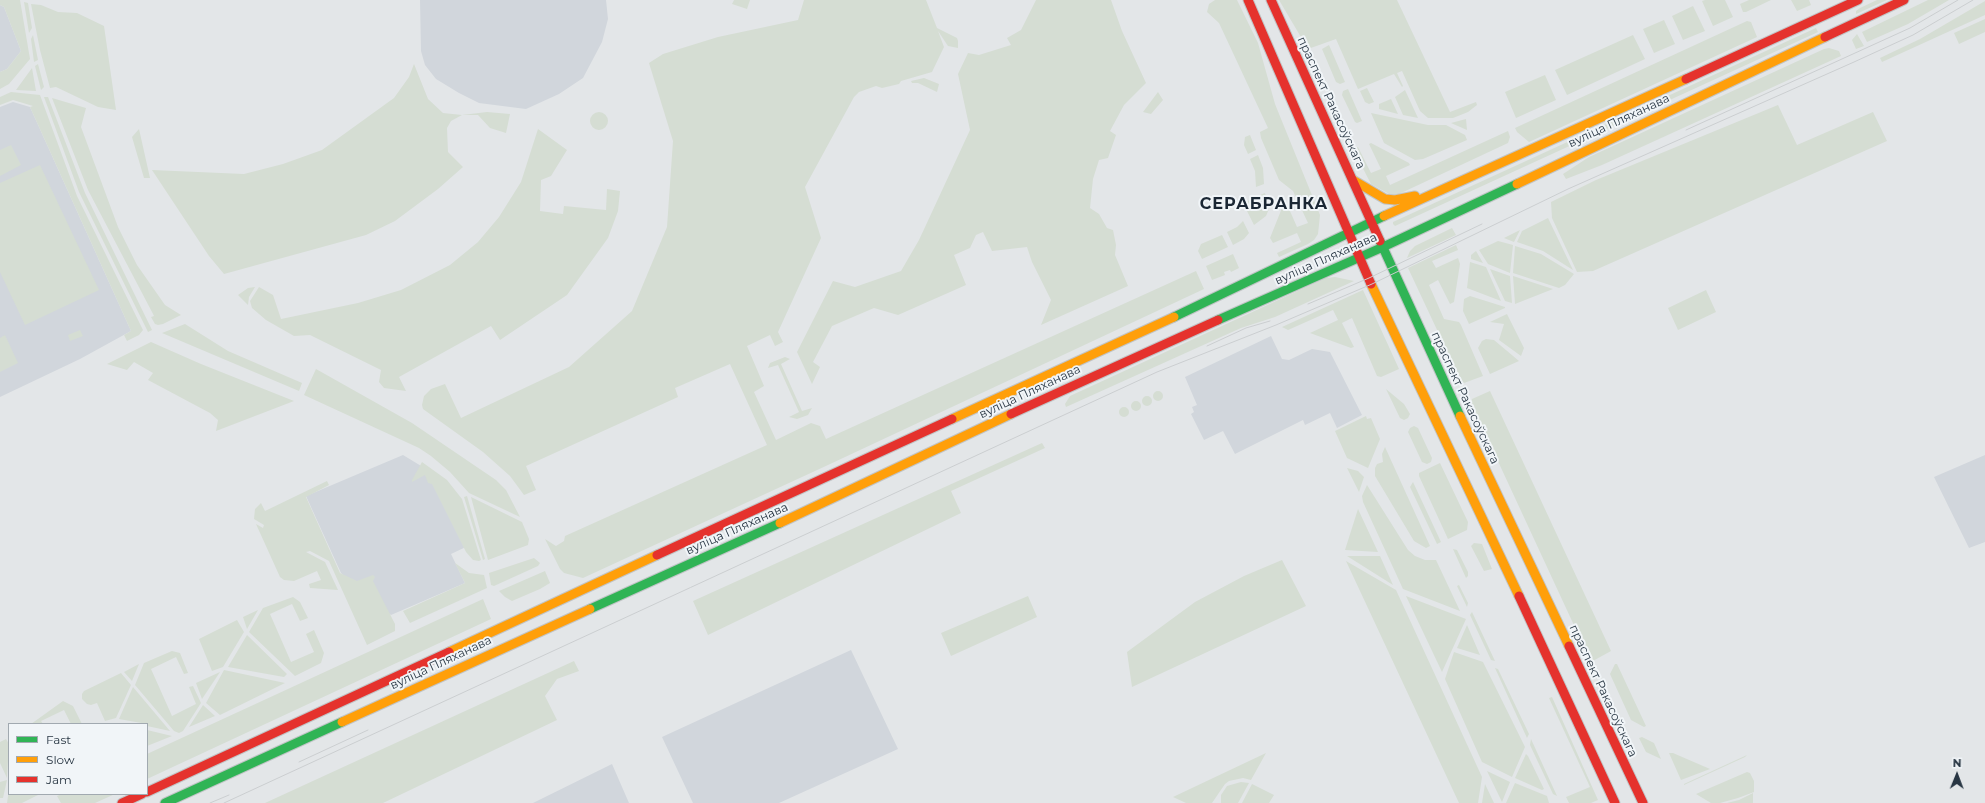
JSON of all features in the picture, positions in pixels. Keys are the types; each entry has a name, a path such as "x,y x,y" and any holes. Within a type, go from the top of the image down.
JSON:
{"main road":[{"name":"праспект Ракасоўскага","path":"1248,0 1384,313 1538,610 1580,669 1643,803"},
{"name":"праспект Ракасоўскага","path":"1271,0 1383,247 1538,610 1615,803"},
{"name":"вуліца Пляханава","path":"148,792 327,710 580,590 1254,280 1348,233 1858,0"},
{"name":"вуліца Пляханава","path":"165,803 852,490 1048,396 1383,247 1904,0"},
{"path":"1353,180 1376,195 1385,199 1395,200 1407,199 1448,187"},
{"path":"327,710 334,725"},
{"path":"122,803 140,795"}],"shaded area":[{"path":"0,0 20,0 30,59 9,84 0,89 0,72 7,69 21,51 4,7 0,5"},
{"path":"420,0 606,0 608,19 602,42 583,78 559,94 526,109 479,103 436,79 425,65 421,51"},
{"path":"734,0 750,0 747,9 732,4"},
{"path":"804,0 926,0 937,28 957,38 958,48 948,46 938,31 944,47 932,72 901,81 899,84 882,88 876,86 859,92 854,97 805,187 821,238 778,332 783,342 775,346 770,335 747,346 764,386 754,392 776,440 811,423 820,426 826,439 1196,271 1204,289 583,578 564,573 560,569 545,539 556,546 564,541 565,536 767,445 730,364 675,388 678,397 526,466 536,490 524,495 510,476 483,452 423,409 422,405 424,396 431,389 445,384 461,418 569,367 632,311 667,227 673,141 649,63 663,54 718,37 798,20"},
{"path":"1036,0 1111,0 1122,31 1146,83 1124,105 1110,131 1116,135 1108,158 1099,160 1093,179 1090,208 1099,214 1107,228 1113,230 1116,245 1115,255 1128,286 1041,325 1051,300 1032,262 1027,247 992,251 983,232 976,235 970,248 954,255 966,285 898,315 874,308 832,326 813,362 820,367 812,384 797,352 833,281 855,287 901,271 919,240 970,130 958,74 968,53 979,55 1011,45 1007,38 1021,30"},
{"path":"1215,0 1237,0 1258,43 1275,104 1320,215 1318,234 1314,240 1279,257 1277,253 1301,242 1297,233 1273,243 1270,238 1284,203 1286,202 1297,227 1308,223 1293,191 1279,180 1261,138 1260,132 1268,128 1219,23 1207,12 1209,4"},
{"path":"1279,0 1397,0 1450,112 1476,102 1477,105 1468,112 1453,118 1428,118 1420,111 1402,71 1397,73 1403,86 1402,87 1394,74 1358,89 1336,39 1308,49"},
{"path":"1725,0 1733,17 1713,26 1702,1"},
{"path":"1749,0 1771,0 1743,12 1740,4"},
{"path":"1791,0 1809,0 1811,5 1797,11"},
{"path":"1877,0 1887,0 1856,14 1856,11 1860,8"},
{"path":"1928,0 1949,0 1908,24 1867,42 1862,32"},
{"path":"1985,1 1985,15 1882,62 1880,58 1920,39"},
{"path":"24,2 28,3 32,28 29,33"},
{"path":"31,4 41,5 58,12 77,13 104,26 116,110 98,107 56,87 50,88 40,50"},
{"path":"0,5 4,7 21,51 7,69 0,72"},
{"path":"1693,6 1705,31 1683,40 1672,16"},
{"path":"1985,19 1985,32 1959,44 1954,33"},
{"path":"1664,20 1675,44 1654,53 1643,29"},
{"path":"1747,21 1751,22 1757,37 1529,142 1517,132 1515,128"},
{"path":"1816,28 1818,32 1395,226 1393,224 1393,222"},
{"path":"1857,34 1864,46 1856,49 1852,40"},
{"path":"33,35 38,60 34,62 31,39"},
{"path":"1633,35 1645,59 1567,95 1555,70"},
{"path":"1329,45 1345,82 1340,84 1336,82 1322,49"},
{"path":"1829,48 1839,51 1841,56 1602,165 1566,179 1563,174 1589,157"},
{"path":"38,64 44,87 41,90 35,66"},
{"path":"414,64 428,99 443,113 462,115 451,121 447,128 448,152 463,167 438,189 395,221 366,235 224,274 209,256 152,170 244,174 283,164 322,150 394,98 409,77"},
{"path":"32,68 36,91 16,90"},
{"path":"1545,75 1556,100 1516,118 1505,92"},
{"path":"924,78 939,84 937,92 918,83 912,83 911,81"},
{"path":"1367,88 1374,102 1369,104 1365,102 1360,91"},
{"path":"1348,89 1362,121 1357,123 1355,122 1342,95 1343,91"},
{"path":"1405,90 1418,118 1403,115 1395,97"},
{"path":"11,92 40,95 77,196 143,330 139,335 127,341 124,335 131,331 30,107 33,106 13,100 0,105 0,97"},
{"path":"1158,92 1163,100 1151,114 1143,112"},
{"path":"44,97 48,97 85,193 152,330 148,332 79,192"},
{"path":"52,98 86,108 81,127 118,227 137,265 165,305 181,315 163,324 155,324 151,317 154,316 152,312 88,190"},
{"path":"1391,99 1398,114 1379,109 1379,104"},
{"path":"13,102 30,107 131,331 80,359 0,397 0,107"},
{"path":"1778,105 1797,145 1873,112 1887,141 1593,271 1577,272 1552,218 1551,202 1596,180"},
{"path":"487,112 510,114 506,133 490,128 478,115 462,115"},
{"path":"599,112 605,115 608,121 605,127 599,130 593,127 590,121 593,115"},
{"path":"1371,113 1428,125 1446,125 1465,135 1467,140 1423,159 1415,160 1384,143"},
{"path":"1466,119 1467,130 1451,123"},
{"path":"139,129 150,178 144,178 132,137"},
{"path":"538,129 567,150 551,176 541,180 540,211 563,214 564,206 606,210 607,189 620,191 618,211 608,238 567,295 500,340 491,326 399,377 406,391 384,388 379,382 381,370 310,335 294,336 266,320 252,308 250,301 259,287 273,295 281,319 358,303 401,290 450,265 478,242 499,217 521,182"},
{"path":"1508,131 1510,137 1508,143 1399,194 1391,195 1371,184 1353,149 1358,147 1371,173 1381,169 1369,144 1371,143 1409,163 1410,165 1386,176 1390,185"},
{"path":"1250,135 1256,150 1248,154 1244,145 1245,137"},
{"path":"11,145 21,165 0,176 0,150"},
{"path":"1258,155 1263,168 1264,184 1256,187 1255,171 1250,159"},
{"path":"40,165 99,290 25,325 0,272 0,183"},
{"path":"1265,193 1269,209 1266,216 1254,225 1247,211 1247,202 1250,199"},
{"path":"1548,218 1573,270 1543,251 1517,242 1522,231"},
{"path":"1243,221 1249,233 1244,239 1233,245 1227,232 1237,227"},
{"path":"1452,228 1456,235 1407,258 1410,251 1415,246"},
{"path":"1520,230 1514,242 1504,238"},
{"path":"1222,235 1228,247 1202,259 1198,251 1201,244"},
{"path":"1498,241 1513,245 1510,273 1488,264 1479,250"},
{"path":"1456,245 1458,250 1432,261 1436,268 1458,258 1460,264 1454,302 1450,304 1438,280 1429,285 1444,319 1459,322 1461,325 1483,376 1464,383 1461,381 1408,268"},
{"path":"1515,246 1541,254 1574,274 1565,285 1559,288 1513,273"},
{"path":"1476,251 1483,263 1471,259 1471,255"},
{"path":"1233,254 1239,268 1231,272 1230,270 1224,272 1225,275 1212,280 1206,266"},
{"path":"1470,262 1486,267 1501,301 1467,288"},
{"path":"1490,269 1510,276 1512,303 1505,301"},
{"path":"1513,276 1553,289 1515,304"},
{"path":"1335,277 1354,281 1275,317 1241,328 1066,407 1065,404 1070,396 1326,278"},
{"path":"255,287 249,297 248,305 238,295 248,288"},
{"path":"1363,290 1399,369 1381,377 1377,376 1352,318 1342,323 1354,347 1351,348 1310,333 1338,320 1333,310 1288,330 1282,327"},
{"path":"1706,290 1716,312 1678,330 1668,308"},
{"path":"1470,296 1505,308 1469,324 1463,311 1464,299"},
{"path":"1507,314 1524,348 1521,356 1499,340 1504,324 1490,322"},
{"path":"185,324 228,351 302,383 299,391 162,333"},
{"path":"80,330 83,336 70,341 68,335"},
{"path":"5,335 18,363 0,372 0,338"},
{"path":"1271,336 1282,359 1289,360 1312,349 1330,352 1362,415 1337,428 1330,413 1305,425 1303,420 1235,454 1223,431 1204,440 1191,414 1194,412 1192,407 1197,405 1185,377"},
{"path":"1486,339 1494,340 1519,361 1490,374 1478,348 1482,341"},
{"path":"151,342 201,364 294,401 216,431 218,420 210,413 148,380 153,373 134,362 127,370 107,364"},
{"path":"785,357 790,359 781,364 802,411 812,408 808,415 797,419 789,417 799,412 778,365 768,368 770,363"},
{"path":"316,369 412,423 496,480 506,490 520,517 469,493 450,472 419,448 304,395"},
{"path":"1386,389 1404,404 1410,414 1408,418 1404,420 1400,418"},
{"path":"1156,391 1160,391 1163,396 1160,401 1156,401 1153,398 1153,394"},
{"path":"1490,391 1611,651 1591,662 1471,403 1472,399"},
{"path":"1145,396 1149,396 1152,401 1149,406 1145,406 1142,403 1142,399"},
{"path":"1134,401 1138,401 1141,406 1138,411 1134,411 1131,408 1131,404"},
{"path":"1122,407 1126,407 1129,412 1126,417 1122,417 1119,414 1119,410"},
{"path":"1366,416 1367,419 1371,418 1380,439 1368,468 1347,458 1335,431"},
{"path":"1414,426 1418,428 1432,458 1431,462 1427,464 1422,462 1408,432 1410,428"},
{"path":"1042,443 1045,448 951,491 961,513 708,635 693,601"},
{"path":"1385,447 1430,546 1426,548 1414,541 1375,476 1375,468 1377,464 1383,462 1382,454"},
{"path":"403,455 436,475 470,545 451,554 465,583 391,615 341,573 306,496"},
{"path":"1985,455 1985,542 1969,548 1934,477"},
{"path":"422,462 447,480 462,499 481,560 473,560 466,552 432,484 428,483 425,475 412,482"},
{"path":"1440,463 1468,522 1467,530 1448,539 1419,476 1419,473"},
{"path":"1347,468 1358,471 1364,477 1359,492"},
{"path":"327,481 329,485 306,497 340,573 357,581 373,575 375,577 373,581 395,624 395,631 367,645 329,561 310,551 306,552 325,562 338,590 310,588 309,584 321,580 317,571 294,581 284,580 280,577 256,524 263,528 264,525 254,519 255,509 261,503 265,511"},
{"path":"1413,482 1441,542 1437,544 1410,487"},
{"path":"1367,485 1408,550 1415,556 1425,560 1436,560 1460,611 1403,589 1363,502 1362,496"},
{"path":"467,496 485,559 483,560 464,497"},
{"path":"471,497 522,522 529,539 528,545 488,560"},
{"path":"1358,509 1378,552 1345,550"},
{"path":"1474,543 1482,544 1492,569 1484,571 1471,546"},
{"path":"1453,549 1457,550 1468,572 1468,576 1466,578"},
{"path":"1347,556 1380,556 1393,585"},
{"path":"534,558 540,563 538,566 494,586 491,585 489,573"},
{"path":"1282,560 1306,606 1132,687 1127,652 1195,602 1244,576"},
{"path":"1346,561 1396,590 1482,777 1478,803 1459,803"},
{"path":"455,563 469,573 484,575 487,588 410,623 403,611 465,583"},
{"path":"545,571 550,583 540,589 512,601 499,591"},
{"path":"1459,585 1468,603 1467,607 1457,586"},
{"path":"1028,596 1037,617 951,656 941,633"},
{"path":"1406,596 1466,619 1442,672"},
{"path":"293,597 300,602 308,618 300,621 292,604 270,614 291,662 314,652 306,634 314,630 324,653 321,663 295,676 249,632 263,608"},
{"path":"483,599 491,619 148,779 148,754"},
{"path":"258,610 247,629 243,617"},
{"path":"1472,612 1495,661 1491,660 1470,615"},
{"path":"237,620 244,632 223,667 212,671 199,639"},
{"path":"1467,625 1480,655 1457,648"},
{"path":"247,635 287,674 284,677 228,667"},
{"path":"851,650 898,749 779,803 693,803 662,737"},
{"path":"172,651 180,653 188,673 184,674 176,657 151,669 172,716 196,704 189,687 193,686 201,703 183,731 179,733 174,731 135,685 144,663"},
{"path":"1454,652 1483,662 1525,747 1512,777 1482,762 1445,679"},
{"path":"574,661 579,671 557,679 545,696 557,720 383,803 265,803"},
{"path":"139,664 132,681 124,672"},
{"path":"1615,664 1617,664 1646,726 1644,727 1631,720 1610,674"},
{"path":"1495,668 1498,669 1529,734 1527,738"},
{"path":"224,670 285,683 220,715 206,703"},
{"path":"220,672 202,699 196,683"},
{"path":"121,673 131,685 116,718 105,721 97,703 91,705 87,704 82,699 82,694 84,691"},
{"path":"133,687 170,731 148,726 148,723 119,719"},
{"path":"1552,697 1598,800 1591,803 1569,803 1566,797 1590,787 1549,698"},
{"path":"63,701 73,706 82,723 70,723 64,710 41,721 42,723 32,723"},
{"path":"203,705 215,716 189,727"},
{"path":"148,730 172,736 148,746"},
{"path":"1642,737 1654,743 1661,759 1646,752 1639,738"},
{"path":"6,739 8,742 7,778 0,763 0,742"},
{"path":"1531,739 1557,796 1553,794 1530,745"},
{"path":"1266,753 1251,780 1243,778 1229,781 1225,784 1212,803 1186,803 1173,797"},
{"path":"1669,753 1673,753 1710,769 1681,780"},
{"path":"1526,754 1544,789 1542,790 1515,778"},
{"path":"1747,755 1745,757 1684,785 1684,784"},
{"path":"612,764 629,803 533,803"},
{"path":"1487,771 1510,782 1502,802"},
{"path":"1747,772 1750,773 1754,781 1754,792 1720,803 1711,803 1696,794"},
{"path":"7,780 3,798 0,798 0,782"},
{"path":"1241,782 1249,783 1238,803 1221,803 1221,795 1227,786"},
{"path":"1515,783 1547,796 1549,803 1506,803"},
{"path":"1252,784 1274,795 1269,803 1242,803"},
{"path":"1485,784 1494,803 1482,803"},
{"path":"1753,793 1753,803 1727,803 1739,800"},
{"path":"8,795 38,795 22,803 7,803"},
{"path":"113,795 95,803 61,803 57,796"}],"tram line":[{"path":"1686,130 1910,28 1958,0"},
{"path":"224,803 1157,372 1276,325 1372,284 1568,189 1913,35 1973,0"},
{"path":"1308,304 1369,278 1482,224"},
{"path":"1207,346 1246,328 1270,321"},
{"path":"299,762 368,730"},
{"path":"210,803 229,795"}],"traffic: fast":[{"path":"1218,320 1383,247 1517,184"},
{"path":"1174,317 1384,216"},
{"path":"1380,241 1460,416"},
{"path":"590,609 780,523"},
{"path":"165,803 342,722"}],"traffic: slow":[{"path":"1517,184 1825,37"},
{"path":"1384,216 1686,79"},
{"path":"1353,180 1385,199 1395,200 1415,196"},
{"path":"1371,284 1519,596"},
{"path":"952,419 1174,317"},
{"path":"780,523 1011,414"},
{"path":"1460,416 1569,646"},
{"path":"449,652 657,555"},
{"path":"342,722 590,609"}],"traffic: jam":[{"path":"1248,0 1371,284"},
{"path":"1271,0 1380,241"},
{"path":"1686,79 1858,0"},
{"path":"1825,37 1904,0"},
{"path":"1011,414 1218,320"},
{"path":"657,555 952,419"},
{"path":"1519,596 1615,803"},
{"path":"1569,646 1643,803"},
{"path":"148,792 449,652"},
{"path":"122,803 140,795"}],"district":[{"name":"СЕРАБРАНКА","path":"1264,204"}]}
